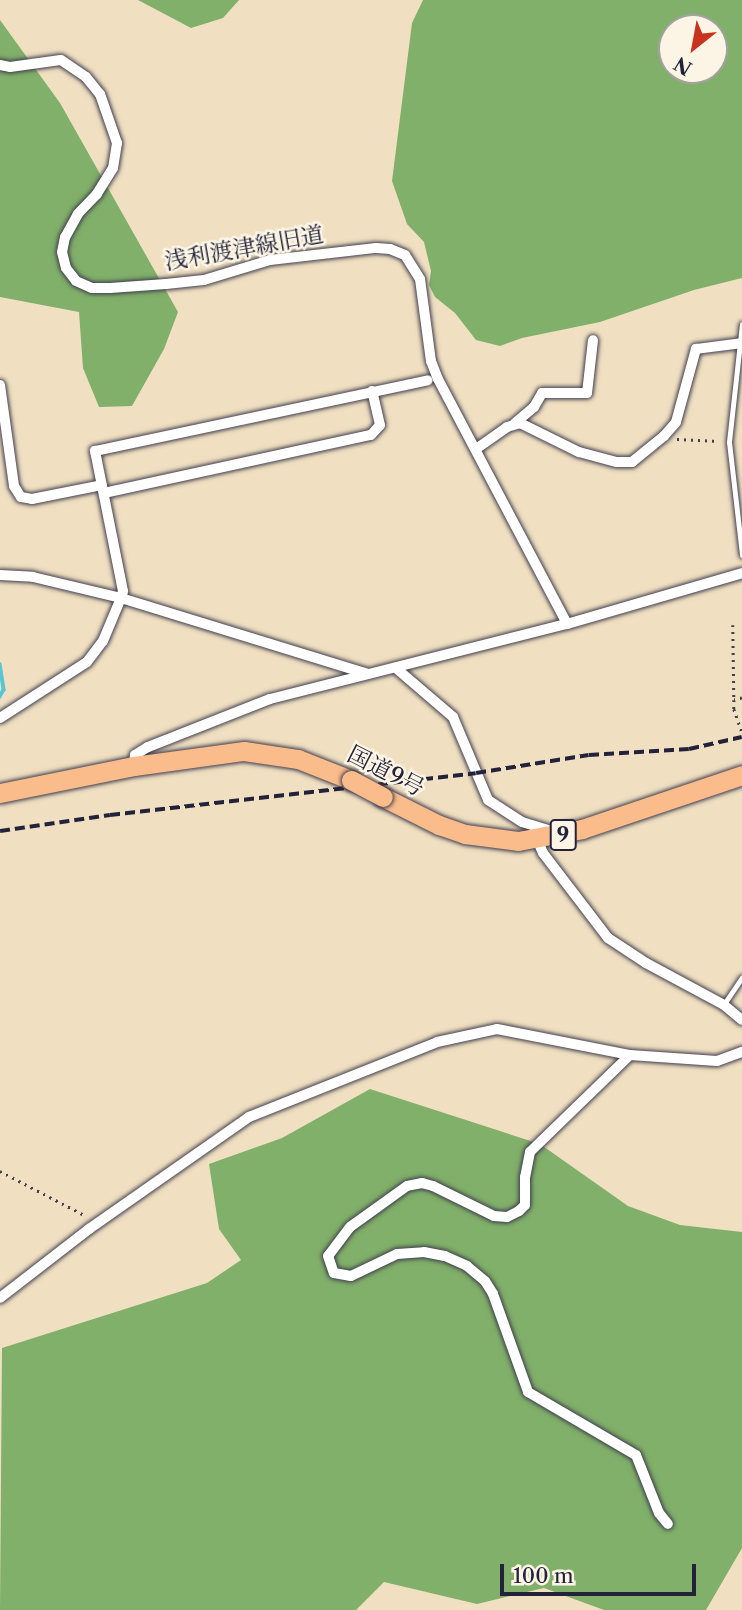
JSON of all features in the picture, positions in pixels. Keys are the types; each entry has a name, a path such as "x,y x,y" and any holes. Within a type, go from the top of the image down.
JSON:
{"highway":[{"name":"国道9号","path":"0,793 134,766 228,752 261,752 306,761 351,780 439,825 465,834 518,841 563,834 742,775"}],"street":[{"name":"浅利渡津線旧道","path":"0,65 10,67 61,60 86,77 100,94 117,143 113,169 97,194 78,214 65,237 62,253 66,268 76,281 92,288 110,288 204,280 270,260 376,248 399,251 410,260 420,279 431,361 567,624"},
{"path":"476,449 534,407 542,393 587,393 593,340"},
{"path":"515,423 528,426 579,452 617,463 639,458 676,422 696,349 741,343"},
{"path":"0,718 87,662 103,641 121,598 123,591 95,451 428,380"},
{"path":"0,385 14,486 21,497 32,499 103,489 370,435 380,425 372,391"},
{"path":"134,766 135,755 148,747 235,711 567,624 742,573"},
{"path":"0,575 33,577 121,598 369,675"},
{"path":"397,669 453,717 488,800 522,822 563,834"},
{"path":"537,839 550,862 608,939 723,1005 742,1020"},
{"path":"0,1298 98,1222 249,1117 437,1042 497,1029 630,1055 717,1061 742,1052"},
{"path":"630,1055 530,1152 525,1177 527,1195 525,1205 519,1211 507,1217 485,1214 433,1186 422,1183 407,1186 350,1227 328,1256 334,1273 351,1276 397,1254 424,1252 445,1256 467,1266 485,1281 493,1294 528,1392 636,1455 659,1513 668,1524"}],"lane":[{"path":"742,324 729,442 742,555"},
{"path":"723,1005 742,977"}],"path":[{"path":"664,436 729,442"},
{"path":"733,625 734,701 742,732"},
{"path":"734,701 742,698"},
{"path":"0,1171 98,1222"}],"green space":[{"path":"138,0 239,0 223,18 191,28"},
{"path":"423,0 742,0 742,278 694,290 600,322 522,338 500,346 476,340 455,313 435,297 429,285 431,271 424,242 407,224 392,181 412,23"},
{"path":"0,20 60,103 178,312 164,349 132,406 99,407 83,368 79,312 0,297"},
{"path":"370,1089 540,1144 628,1206 680,1225 742,1232 742,1548 706,1610 604,1610 544,1588 477,1604 384,1582 356,1610 0,1610 2,1348 207,1283 241,1260 219,1229 209,1164 282,1138"}],"waterway":[{"path":"0,664 4,690 0,697"}],"railway":[{"path":"0,831 110,815 476,773 589,755 689,749 742,737"}]}
